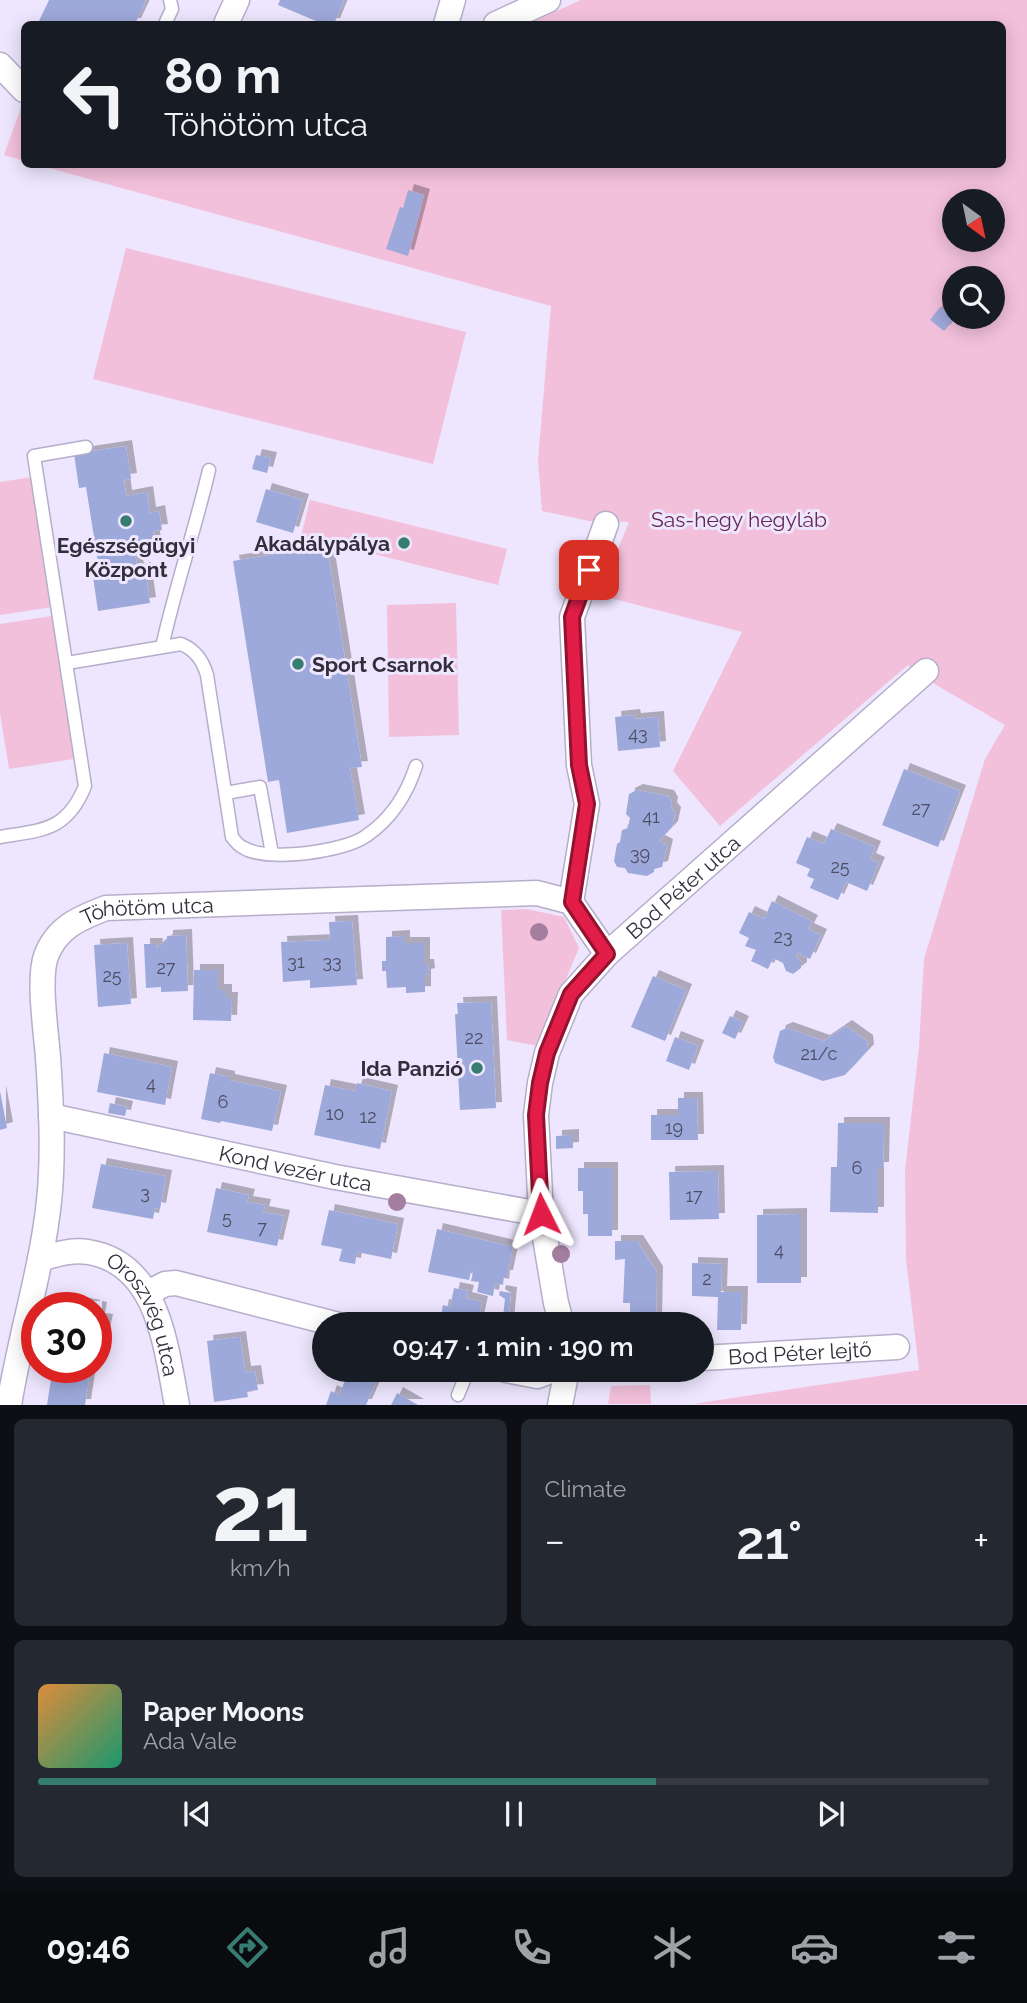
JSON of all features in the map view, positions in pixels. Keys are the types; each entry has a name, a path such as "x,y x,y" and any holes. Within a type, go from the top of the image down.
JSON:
{"street":[{"path":"227,21 237,0"},
{"path":"447,21 453,0"},
{"path":"502,21 548,0"},
{"path":"0,65 21,87"},
{"path":"606,524 572,617 579,765 587,804 572,902 607,954"},
{"name":"Bod Péter utca","path":"558,1312 541,1214 536,1115 547,1053 571,994 607,954 926,671"},
{"name":"Töhötöm utca","path":"9,1405 40,1259 49,1200 51,1116 44,1007 46,957 57,938 75,920 106,908 526,893 537,893 572,902"},
{"name":"Kond vezér utca","path":"51,1116 335,1177 541,1214"},
{"name":"Oroszvég utca","path":"40,1259 88,1251 119,1264 137,1279 148,1293 160,1324 177,1405"},
{"path":"148,1293 165,1284 176,1283 312,1318"},
{"name":"Bod Péter lejtő","path":"714,1357 897,1348"},
{"path":"560,1405 565,1382"}],"lane":[{"path":"166,21 172,9 170,0"},
{"path":"0,837 48,829 70,812 82,794 85,778 34,456 86,447"},
{"path":"162,648 176,586 193,536 209,470"},
{"path":"67,663 181,644 190,647 208,675 232,837 252,851 272,854 314,852 359,841 382,823 400,802 416,766"},
{"path":"226,793 260,787 272,854"},
{"path":"458,1395 463,1382"}],"green space":[{"name":"Sas-hegy hegyláb","path":"581,0 1027,0 1027,1404 693,1404 919,1370 906,1259 905,1171 919,1047 924,959 985,759 1005,725 908,665 720,826 673,771 742,632 599,595 629,522 589,521 542,511 538,460 551,306 49,168 1006,168 1006,21 535,21"},
{"path":"21,107 21,160 4,155"},
{"path":"126,248 466,332 433,464 93,379"},
{"path":"32,477 52,607 0,615 0,482"},
{"name":"Akadálypálya","path":"310,500 507,549 498,585 301,536"},
{"path":"456,603 459,735 389,737 387,605"},
{"path":"52,616 74,759 9,769 0,713 0,624"},
{"path":"527,909 564,917 579,948 538,1046 507,1040 501,910"},
{"path":"650,1385 651,1404 608,1404 611,1386"}],"building":[{"path":"49,0 146,1 136,21 39,21"},
{"path":"280,0 344,0 335,21 316,21 278,5"},
{"path":"408,190 424,195 408,256 386,249"},
{"path":"940,307 942,329 946,329 944,331 930,320"},
{"name":"Egészségügyi Központ","path":"126,446 131,479 124,480 126,496 147,492 150,513 159,511 162,530 153,531 156,551 135,554 138,570 145,568 150,603 98,611 93,577 100,575 86,487 79,488 74,454"},
{"path":"256,455 271,458 267,473 252,469"},
{"path":"266,489 303,500 293,533 256,522"},
{"name":"Sport Csarnok","path":"327,546 362,767 350,768 359,820 287,833 279,780 268,782 233,561"},
{"path":"634,715 635,719 658,717 660,747 618,751 615,717"},
{"path":"904,769 960,791 938,847 882,825"},
{"path":"637,790 668,796 675,813 672,827 659,841 667,845 662,867 654,869 654,872 647,876 628,873 625,868 617,867 614,861 622,830 628,828 630,818 626,814 629,794"},
{"path":"831,829 875,847 870,859 879,863 867,891 846,882 838,900 810,888 814,879 807,876 810,869 796,863 807,837 824,844"},
{"path":"772,901 812,921 808,929 821,935 810,959 798,953 796,957 801,961 801,968 793,974 786,971 783,963 773,958 768,969 751,961 756,950 745,946 749,938 739,933 749,912 764,919"},
{"path":"352,921 357,985 310,988 310,980 283,982 281,942 330,940 329,922"},
{"path":"186,935 188,991 161,992 161,987 146,988 144,944 157,944 156,948 167,940 167,936"},
{"path":"404,936 404,943 424,943 424,965 428,965 429,974 425,975 425,992 406,993 406,987 387,988 386,971 382,971 382,961 386,961 386,937"},
{"path":"127,943 131,1004 98,1007 94,945"},
{"path":"194,970 218,970 218,990 226,990 226,998 232,998 231,1021 193,1020"},
{"path":"653,976 686,990 665,1041 631,1027"},
{"path":"491,1002 496,1108 460,1110 455,1014 458,1014 457,1003"},
{"path":"730,1016 743,1022 735,1039 722,1033"},
{"path":"846,1026 867,1041 868,1050 845,1075 823,1081 775,1063 773,1057 780,1031 787,1028 824,1041"},
{"path":"675,1037 698,1046 689,1070 666,1061"},
{"path":"104,1053 172,1067 165,1105 97,1092"},
{"path":"210,1073 229,1077 229,1080 281,1091 272,1131 201,1119"},
{"path":"357,1083 392,1091 380,1149 314,1135 325,1085 355,1091"},
{"path":"0,1091 7,1128 0,1130"},
{"path":"678,1098 697,1098 698,1140 651,1140 651,1115 678,1115"},
{"path":"110,1103 127,1107 125,1116 108,1113"},
{"path":"838,1123 884,1123 883,1168 878,1168 878,1213 830,1212 831,1167 837,1167"},
{"path":"573,1135 573,1148 556,1149 556,1136"},
{"path":"101,1164 166,1176 160,1209 155,1208 153,1219 92,1208"},
{"path":"578,1168 612,1168 612,1236 588,1236 588,1214 583,1214 583,1191 578,1191"},
{"path":"718,1171 719,1219 670,1220 669,1172"},
{"path":"216,1188 249,1195 247,1202 265,1205 263,1212 284,1216 277,1246 207,1232"},
{"path":"329,1210 398,1224 391,1259 357,1252 355,1264 339,1261 342,1249 321,1245"},
{"path":"801,1214 801,1283 757,1283 757,1215"},
{"path":"437,1229 513,1247 507,1276 504,1276 503,1285 495,1283 493,1296 477,1292 479,1282 471,1281 471,1271 469,1280 428,1272"},
{"path":"615,1241 637,1241 657,1272 656,1312 630,1312 630,1303 623,1303 625,1259 615,1260"},
{"path":"692,1263 722,1264 721,1292 742,1292 741,1330 717,1330 718,1297 692,1296"},
{"path":"454,1288 468,1291 466,1298 482,1302 480,1312 442,1312 443,1305 450,1307"},
{"path":"500,1291 511,1293 509,1312 504,1312 505,1299 499,1295"},
{"path":"240,1337 245,1372 255,1371 258,1390 247,1391 248,1397 214,1402 207,1341"},
{"path":"344,1382 376,1382 366,1405 326,1405 331,1391 339,1395"},
{"path":"50,1383 88,1383 85,1405 47,1405"},
{"path":"397,1393 418,1405 391,1405"}],"place":[{"name":"Egészségügyi Központ","path":"126,521"},
{"name":"Akadálypálya","path":"404,543"},
{"name":"Sport Csarnok","path":"298,664"},
{"name":"Ida Panzió","path":"477,1068"}],"route":[{"path":"541,1214 536,1115 547,1053 571,994 607,954 572,902 587,804 579,765 572,617 589,570"}]}
